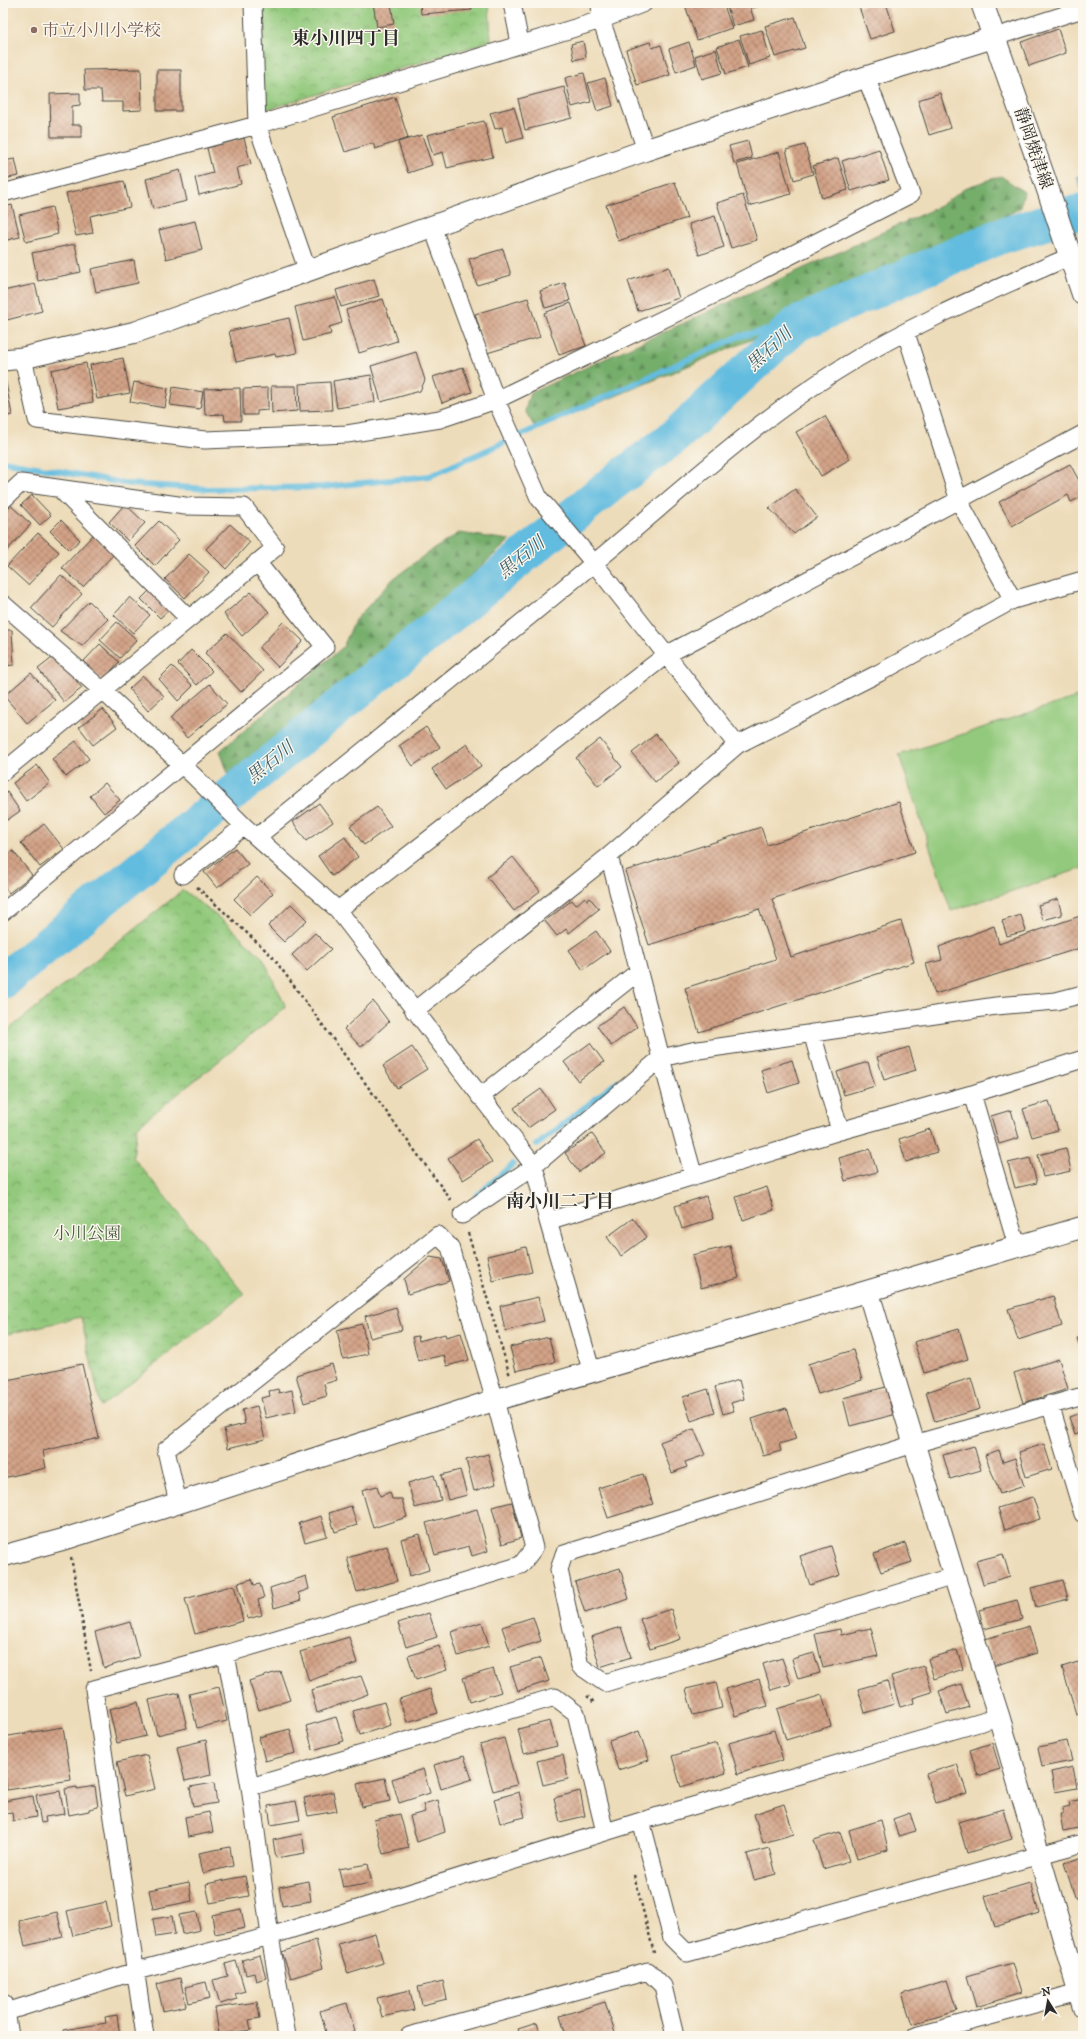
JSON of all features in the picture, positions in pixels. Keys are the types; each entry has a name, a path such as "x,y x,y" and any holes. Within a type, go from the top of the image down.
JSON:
{"main road":[{"name":"静岡焼津線","path":"982,3 1043,175 1083,294"}],"street":[{"path":"253,3 257,125 308,272"},
{"path":"512,3 520,43"},
{"path":"600,3 601,20 646,150"},
{"path":"3,193 257,125 520,43 601,20 644,3"},
{"path":"866,76 911,194 710,297 496,400 440,419 347,434 205,440 37,420 13,359 136,332 308,272 646,150 866,76 1083,9"},
{"path":"432,226 496,400 540,498 594,563 737,745"},
{"path":"257,837 594,563 761,422 836,371 906,332 985,294 1071,256"},
{"path":"906,332 959,501 1013,600"},
{"path":"338,910 666,655 1083,434"},
{"path":"3,500 21,483 185,506 244,507 275,548 3,772"},
{"path":"60,489 189,619"},
{"path":"3,912 188,771 326,647 257,562"},
{"path":"414,1011 609,856 737,745 879,673 1013,600 1083,580"},
{"path":"3,605 103,691 239,821 338,910 534,1166 548,1221 592,1373"},
{"path":"183,875 239,821"},
{"path":"609,856 638,972 694,1177"},
{"path":"480,1097 638,972"},
{"path":"462,1215 534,1166 661,1058 812,1033 996,1006 1056,1001 1083,994"},
{"path":"812,1033 840,1132"},
{"path":"548,1221 840,1132 972,1094 1083,1059"},
{"path":"972,1094 1017,1246"},
{"path":"3,1556 68,1538 495,1400 592,1373 1083,1227"},
{"path":"145,2036 94,1689 226,1654 521,1565 534,1548 495,1400 450,1247 438,1235 166,1450 178,1503"},
{"path":"868,1291 1040,1856 1081,1999 916,2036"},
{"path":"954,1576 605,1683 580,1666 559,1570 564,1554 914,1444 1050,1404 1083,1396"},
{"path":"1050,1404 1083,1514"},
{"path":"226,1654 250,1787 270,1936 287,2036"},
{"path":"250,1787 555,1697 576,1713 605,1832"},
{"path":"8,2036 3,2011 136,1971 270,1936 641,1821 998,1717"},
{"path":"641,1821 672,1938 687,1953 1083,1843"},
{"path":"409,2036 648,1971 663,1986 675,2036"}],"path":[{"path":"183,875 272,956 462,1215"},
{"path":"68,1538 94,1689"}],"green space":[{"path":"258,3 489,3 491,41 259,112"},
{"path":"1001,176 1024,192 1020,208 888,283 536,429 525,411 530,393 940,206 967,187"},
{"path":"459,533 510,540 415,627 276,744 228,773 220,751 343,647 355,620 393,579 426,554"},
{"path":"1083,695 1083,868 951,911 899,755"},
{"name":"小川公園","path":"183,890 227,924 263,958 286,1007 137,1127 133,1157 244,1294 101,1407 81,1317 3,1335 3,1034"}],"water":[{"path":"1083,175 1083,197 1077,177"}],"building":[{"path":"373,3 391,3 394,24 377,27"},
{"path":"420,3 471,3 472,10 421,14"},
{"path":"689,3 723,3 732,28 697,40 685,5"},
{"path":"726,3 749,3 754,20 733,26"},
{"path":"752,3 768,3 753,8"},
{"path":"872,3 886,3 895,31 870,39 859,7"},
{"path":"795,17 805,48 775,57 765,26"},
{"path":"1058,29 1066,53 1029,66 1021,42"},
{"path":"762,30 770,58 749,65 740,36"},
{"path":"739,39 748,67 726,74 717,47"},
{"path":"583,41 586,57 574,60 571,44"},
{"path":"650,42 652,48 661,45 670,75 637,85 626,50"},
{"path":"689,42 696,65 676,72 669,49"},
{"path":"716,49 722,73 702,79 695,56"},
{"path":"141,69 142,110 123,111 123,102 102,102 101,90 85,90 84,70"},
{"path":"157,70 181,70 181,111 157,111"},
{"path":"584,73 591,102 572,107 565,78"},
{"path":"605,78 613,106 597,111 588,83"},
{"path":"564,87 572,118 525,130 518,99"},
{"path":"80,93 80,105 72,106 72,125 81,125 81,137 51,137 50,94"},
{"path":"940,93 951,128 929,135 918,100"},
{"path":"395,97 408,138 375,149 373,143 345,152 333,117"},
{"path":"514,107 523,138 506,143 502,127 495,129 490,113"},
{"path":"484,121 493,157 447,168 443,152 433,155 427,135"},
{"path":"422,135 432,165 408,173 398,142"},
{"path":"244,138 251,164 237,168 241,184 199,195 195,178 213,173 207,148"},
{"path":"748,141 752,158 734,163 729,146"},
{"path":"805,145 813,174 794,180 786,150"},
{"path":"879,149 889,180 851,191 842,161"},
{"path":"779,152 791,194 749,206 737,164"},
{"path":"838,158 848,190 822,198 813,166"},
{"path":"15,159 19,176 3,179 3,161"},
{"path":"180,170 187,201 153,209 146,179"},
{"path":"124,181 130,207 90,216 93,233 76,236 66,193"},
{"path":"675,182 687,218 618,241 606,205"},
{"path":"743,195 757,240 731,248 717,203"},
{"path":"12,205 20,237 3,241 3,207"},
{"path":"52,207 58,234 26,242 19,215"},
{"path":"715,216 724,247 699,255 689,224"},
{"path":"195,221 202,250 166,259 159,230"},
{"path":"75,244 81,272 38,281 32,253"},
{"path":"503,249 511,275 477,285 469,259"},
{"path":"134,260 138,283 96,292 91,269"},
{"path":"669,267 679,298 638,311 628,281"},
{"path":"374,279 379,296 341,307 336,290"},
{"path":"565,283 570,301 545,308 540,291"},
{"path":"35,284 42,311 3,321 3,291"},
{"path":"335,297 342,323 329,327 331,334 303,341 295,307"},
{"path":"528,298 540,337 487,353 475,314"},
{"path":"383,299 397,341 359,353 346,310"},
{"path":"571,303 586,346 559,355 544,313"},
{"path":"289,318 297,353 276,357 275,354 236,362 229,331"},
{"path":"416,352 425,380 420,391 381,402 371,366"},
{"path":"123,358 130,393 97,399 90,365"},
{"path":"86,363 93,402 58,408 51,370"},
{"path":"463,367 472,392 442,403 433,377"},
{"path":"371,375 375,402 337,408 333,381"},
{"path":"3,377 5,377 12,415 3,417"},
{"path":"134,382 168,388 165,408 130,402"},
{"path":"330,382 332,410 300,411 299,384"},
{"path":"271,386 296,386 297,411 272,413"},
{"path":"173,387 203,392 200,409 170,405"},
{"path":"240,388 241,421 225,421 224,414 205,415 204,389"},
{"path":"268,388 268,410 257,411 257,415 243,415 243,389"},
{"path":"825,416 850,459 821,476 796,432"},
{"path":"1070,464 1083,488 1083,496 1071,502 1068,495 1012,526 999,502"},
{"path":"795,489 817,517 794,534 769,508"},
{"path":"32,495 51,515 40,525 21,505"},
{"path":"125,504 145,523 128,541 109,522"},
{"path":"10,505 31,524 3,555 3,513"},
{"path":"61,520 80,540 69,550 50,531"},
{"path":"159,521 179,540 155,566 135,546"},
{"path":"230,524 250,542 226,569 206,549"},
{"path":"38,533 59,552 28,585 7,566"},
{"path":"93,535 114,554 83,587 62,568"},
{"path":"189,554 209,572 185,598 165,579"},
{"path":"61,575 82,594 52,627 31,608"},
{"path":"152,588 171,608 160,618 141,599"},
{"path":"251,592 269,612 242,636 224,614"},
{"path":"130,597 150,615 133,633 114,615"},
{"path":"89,601 108,619 82,646 60,631"},
{"path":"117,622 137,640 120,658 100,640"},
{"path":"283,622 303,641 278,667 259,648"},
{"path":"3,630 12,630 14,665 3,666"},
{"path":"227,633 263,671 241,692 205,653"},
{"path":"100,644 119,662 103,680 83,662"},
{"path":"191,650 212,671 197,685 178,664"},
{"path":"56,655 82,688 64,702 38,669"},
{"path":"172,666 193,686 178,701 159,679"},
{"path":"31,673 55,700 27,723 4,696"},
{"path":"143,676 164,696 148,711 129,689"},
{"path":"210,684 227,704 187,738 170,718"},
{"path":"103,709 117,727 93,745 79,727"},
{"path":"426,727 440,747 413,766 399,746"},
{"path":"656,734 679,763 655,782 632,753"},
{"path":"600,739 622,767 598,786 576,758"},
{"path":"76,741 89,759 66,777 52,759"},
{"path":"467,744 481,766 446,789 432,769"},
{"path":"37,765 50,783 26,801 13,783"},
{"path":"105,783 120,800 104,813 90,796"},
{"path":"7,792 20,811 3,823 3,795"},
{"path":"899,802 915,852 772,899 791,957 901,921 914,962 699,1032 685,988 776,959 759,909 649,945 625,871 761,827 767,845"},
{"path":"319,803 333,822 306,841 293,822"},
{"path":"377,807 391,826 364,845 350,826"},
{"path":"44,824 64,849 40,867 21,843"},
{"path":"345,837 358,857 332,876 318,856"},
{"path":"235,848 248,864 217,888 204,872"},
{"path":"13,851 32,875 9,893 3,885 3,858"},
{"path":"513,857 540,891 514,911 487,877"},
{"path":"257,877 273,893 250,915 234,899"},
{"path":"585,897 587,900 590,898 599,909 569,933 566,929 557,936 545,921 572,900 576,905"},
{"path":"1058,899 1062,915 1043,920 1038,905"},
{"path":"291,904 307,920 284,942 268,926"},
{"path":"1021,915 1026,931 1007,936 1002,921"},
{"path":"1083,915 1083,947 935,994 926,964 942,960 939,947 994,926 999,944"},
{"path":"596,931 610,951 583,970 569,950"},
{"path":"315,933 331,949 307,971 292,955"},
{"path":"373,1001 389,1022 361,1047 344,1029"},
{"path":"624,1007 637,1027 611,1046 597,1026"},
{"path":"590,1043 604,1062 578,1081 564,1062"},
{"path":"412,1047 427,1069 397,1088 383,1066"},
{"path":"909,1047 916,1070 884,1080 877,1057"},
{"path":"792,1060 799,1083 768,1093 761,1070"},
{"path":"868,1062 875,1086 844,1095 837,1072"},
{"path":"541,1089 555,1109 528,1128 514,1108"},
{"path":"1049,1101 1058,1130 1032,1137 1023,1109"},
{"path":"1011,1110 1019,1138 999,1144 991,1116"},
{"path":"930,1129 937,1152 906,1162 899,1139"},
{"path":"592,1134 606,1153 579,1172 565,1153"},
{"path":"477,1139 492,1162 463,1180 448,1158"},
{"path":"1066,1148 1071,1171 1043,1177 1038,1155"},
{"path":"870,1149 877,1172 845,1181 839,1158"},
{"path":"1030,1158 1037,1183 1015,1188 1008,1163"},
{"path":"767,1187 774,1210 743,1220 736,1197"},
{"path":"706,1196 713,1219 682,1229 675,1206"},
{"path":"633,1218 647,1237 621,1256 607,1237"},
{"path":"730,1246 739,1278 701,1288 692,1255"},
{"path":"526,1247 532,1272 493,1281 487,1256"},
{"path":"430,1257 442,1259 449,1281 408,1294 404,1279"},
{"path":"1053,1296 1062,1326 1018,1340 1008,1309"},
{"path":"538,1297 544,1321 505,1331 500,1306"},
{"path":"396,1307 402,1330 370,1338 365,1316"},
{"path":"362,1324 368,1354 343,1359 337,1330"},
{"path":"959,1329 968,1359 924,1373 914,1342"},
{"path":"461,1333 469,1360 447,1366 444,1355 418,1361 412,1337 418,1336 419,1341 445,1334 446,1337"},
{"path":"549,1337 555,1362 516,1371 510,1347"},
{"path":"1083,1337 1083,1356 1077,1338"},
{"path":"853,1350 862,1380 818,1394 808,1364"},
{"path":"1059,1359 1068,1389 1023,1403 1014,1373"},
{"path":"82,1364 99,1438 43,1451 46,1468 3,1478 3,1381"},
{"path":"332,1364 337,1380 324,1384 327,1396 304,1403 296,1375"},
{"path":"971,1378 980,1409 935,1422 926,1392"},
{"path":"739,1380 744,1399 731,1403 734,1411 723,1414 715,1387"},
{"path":"886,1387 893,1415 850,1426 843,1398"},
{"path":"278,1389 279,1393 292,1390 296,1411 266,1418 261,1398 270,1396 269,1391"},
{"path":"708,1389 715,1413 691,1421 683,1397"},
{"path":"257,1406 265,1439 228,1448 224,1429 245,1424 242,1410"},
{"path":"786,1408 796,1439 779,1444 781,1451 763,1456 752,1419"},
{"path":"1083,1412 1083,1432 1075,1435 1069,1417"},
{"path":"694,1429 705,1455 685,1462 687,1467 672,1473 660,1442"},
{"path":"1044,1444 1052,1469 1026,1477 1019,1452"},
{"path":"974,1446 981,1470 950,1479 943,1455"},
{"path":"999,1450 1003,1462 1015,1458 1024,1486 1000,1494 985,1455"},
{"path":"488,1454 496,1484 474,1491 466,1460"},
{"path":"460,1470 467,1495 448,1500 441,1475"},
{"path":"643,1474 653,1504 608,1518 598,1488"},
{"path":"434,1475 441,1500 415,1508 408,1483"},
{"path":"377,1486 380,1496 390,1492 392,1499 402,1499 407,1517 373,1528 362,1490"},
{"path":"1033,1497 1040,1519 1005,1530 998,1508"},
{"path":"512,1502 521,1538 502,1544 492,1507"},
{"path":"351,1506 357,1525 335,1532 329,1513"},
{"path":"477,1509 488,1551 472,1556 469,1546 435,1555 426,1523"},
{"path":"321,1516 327,1536 305,1542 299,1523"},
{"path":"420,1534 429,1570 410,1576 401,1539"},
{"path":"905,1543 912,1562 881,1572 874,1554"},
{"path":"387,1546 397,1581 357,1592 347,1558"},
{"path":"831,1546 840,1575 810,1585 800,1556"},
{"path":"1003,1554 1010,1576 983,1584 976,1561"},
{"path":"620,1568 629,1599 585,1613 575,1582"},
{"path":"306,1576 309,1589 298,1593 301,1600 274,1608 270,1588"},
{"path":"252,1579 254,1585 260,1584 264,1598 258,1600 262,1615 248,1619 238,1583"},
{"path":"1063,1580 1068,1599 1036,1607 1031,1588"},
{"path":"234,1585 243,1621 195,1634 185,1599"},
{"path":"1017,1600 1022,1619 984,1629 979,1610"},
{"path":"671,1609 680,1639 650,1649 640,1619"},
{"path":"429,1613 437,1637 406,1647 398,1623"},
{"path":"533,1617 541,1641 510,1651 502,1627"},
{"path":"130,1622 139,1657 104,1668 95,1632"},
{"path":"482,1622 489,1646 458,1656 451,1632"},
{"path":"1029,1626 1037,1653 993,1666 985,1639"},
{"path":"621,1627 631,1657 600,1667 591,1637"},
{"path":"871,1628 878,1656 823,1668 815,1634 840,1629 841,1635"},
{"path":"349,1637 357,1663 309,1681 300,1652"},
{"path":"439,1646 447,1670 416,1680 408,1656"},
{"path":"957,1650 963,1669 934,1679 928,1659"},
{"path":"814,1653 820,1673 798,1679 792,1659"},
{"path":"541,1658 549,1681 518,1691 510,1667"},
{"path":"782,1658 791,1684 771,1690 763,1664"},
{"path":"1078,1662 1083,1680 1083,1712 1076,1714 1062,1667"},
{"path":"924,1666 932,1692 913,1698 914,1703 900,1707 891,1676"},
{"path":"493,1669 501,1692 470,1702 463,1678"},
{"path":"280,1671 290,1700 259,1710 249,1681"},
{"path":"361,1676 368,1694 317,1713 311,1690"},
{"path":"759,1679 768,1706 735,1716 726,1689"},
{"path":"887,1681 894,1704 865,1713 858,1689"},
{"path":"716,1682 722,1708 693,1715 686,1689"},
{"path":"961,1684 969,1707 947,1714 939,1691"},
{"path":"219,1687 227,1721 197,1728 189,1694"},
{"path":"430,1689 438,1713 407,1722 399,1699"},
{"path":"179,1693 187,1728 157,1735 149,1700"},
{"path":"822,1695 831,1726 786,1740 777,1709"},
{"path":"138,1702 146,1736 117,1743 109,1709"},
{"path":"384,1702 391,1725 360,1735 353,1711"},
{"path":"336,1717 344,1741 313,1750 306,1726"},
{"path":"550,1721 557,1746 524,1754 518,1729"},
{"path":"63,1727 71,1780 7,1790 3,1763 3,1737"},
{"path":"290,1729 296,1753 265,1761 259,1737"},
{"path":"774,1730 783,1760 738,1774 729,1743"},
{"path":"639,1731 649,1760 618,1770 609,1741"},
{"path":"504,1738 517,1785 493,1791 480,1745"},
{"path":"206,1740 211,1775 185,1781 177,1747"},
{"path":"1067,1741 1072,1761 1042,1767 1038,1747"},
{"path":"717,1743 726,1773 681,1787 672,1756"},
{"path":"992,1743 1000,1769 978,1776 970,1750"},
{"path":"147,1755 155,1789 125,1796 117,1762"},
{"path":"563,1755 568,1779 543,1785 537,1761"},
{"path":"464,1756 472,1779 441,1789 434,1765"},
{"path":"957,1764 967,1793 936,1803 926,1774"},
{"path":"1073,1767 1077,1788 1055,1792 1051,1772"},
{"path":"423,1769 430,1793 399,1803 392,1779"},
{"path":"385,1778 390,1801 362,1807 357,1784"},
{"path":"214,1783 217,1803 193,1807 190,1787"},
{"path":"95,1786 98,1807 89,1809 89,1811 69,1815 65,1789"},
{"path":"60,1791 64,1814 45,1817 46,1822 41,1823 36,1795"},
{"path":"580,1791 585,1816 560,1822 554,1798"},
{"path":"333,1792 337,1811 308,1816 304,1798"},
{"path":"519,1792 525,1817 500,1823 494,1799"},
{"path":"33,1796 36,1817 13,1821 12,1812 4,1813 4,1801"},
{"path":"1083,1799 1083,1827 1063,1831 1060,1814 1063,1814 1062,1808 1070,1806 1069,1802"},
{"path":"438,1800 445,1832 417,1842 410,1816 425,1812 423,1804"},
{"path":"296,1801 300,1820 271,1825 268,1806"},
{"path":"784,1804 794,1834 763,1843 754,1814"},
{"path":"1003,1809 1012,1839 967,1853 958,1822"},
{"path":"209,1812 213,1832 188,1837 185,1817"},
{"path":"910,1813 916,1831 898,1836 893,1819"},
{"path":"400,1814 409,1848 383,1854 374,1820"},
{"path":"881,1820 888,1850 857,1859 849,1830"},
{"path":"840,1832 849,1861 823,1869 814,1840"},
{"path":"302,1834 305,1853 276,1858 273,1840"},
{"path":"230,1847 233,1866 203,1873 199,1853"},
{"path":"769,1848 776,1874 754,1880 747,1854"},
{"path":"1083,1857 1083,1897 1076,1900 1064,1863"},
{"path":"368,1864 372,1883 343,1888 339,1869"},
{"path":"245,1876 249,1896 210,1903 206,1884"},
{"path":"308,1881 311,1901 282,1906 279,1887"},
{"path":"189,1882 192,1901 153,1909 149,1890"},
{"path":"1030,1883 1039,1913 995,1927 985,1896"},
{"path":"106,1902 111,1926 73,1936 67,1911"},
{"path":"241,1909 245,1928 215,1934 212,1915"},
{"path":"57,1912 63,1937 25,1946 19,1921"},
{"path":"197,1912 200,1930 182,1934 179,1915"},
{"path":"172,1916 175,1934 156,1937 153,1919"},
{"path":"375,1933 383,1963 348,1974 338,1944"},
{"path":"316,1940 323,1968 291,1978 282,1952"},
{"path":"260,1955 266,1978 256,1981 254,1973 246,1975 242,1960"},
{"path":"236,1961 245,1991 235,1994 237,1999 220,2004 213,1980 228,1976 225,1964"},
{"path":"1012,1963 1021,1993 976,2007 967,1976"},
{"path":"180,1978 186,2006 163,2011 157,1984"},
{"path":"947,1980 957,2011 912,2024 902,1994"},
{"path":"443,1981 447,1999 422,2005 418,1987"},
{"path":"206,1982 210,1998 189,2003 185,1987"},
{"path":"410,1990 414,2010 382,2017 377,1998"},
{"path":"257,2002 260,2018 249,2020 251,2030 219,2034 215,2008"},
{"path":"605,2002 615,2033 604,2036 566,2036 560,2016"},
{"path":"347,2003 355,2032 339,2036 327,2036 320,2011"},
{"path":"117,2015 120,2036 64,2036 63,2030 106,2023 105,2017"},
{"path":"537,2023 541,2036 520,2036 518,2029"}],"waterway":[{"name":"黒石川","path":"3,981 609,486 674,437 797,324 998,237 1083,211"},
{"path":"3,461 129,484 209,489 323,487 430,476 740,336 797,324"},
{"path":"537,1145 618,1081"},
{"path":"477,1196 513,1164"}],"place":[{"name":"市立小川小学校","path":"34,30"}],"district":[{"name":"東小川四丁目","path":"346,38"},
{"name":"南小川二丁目","path":"560,1201"}]}
